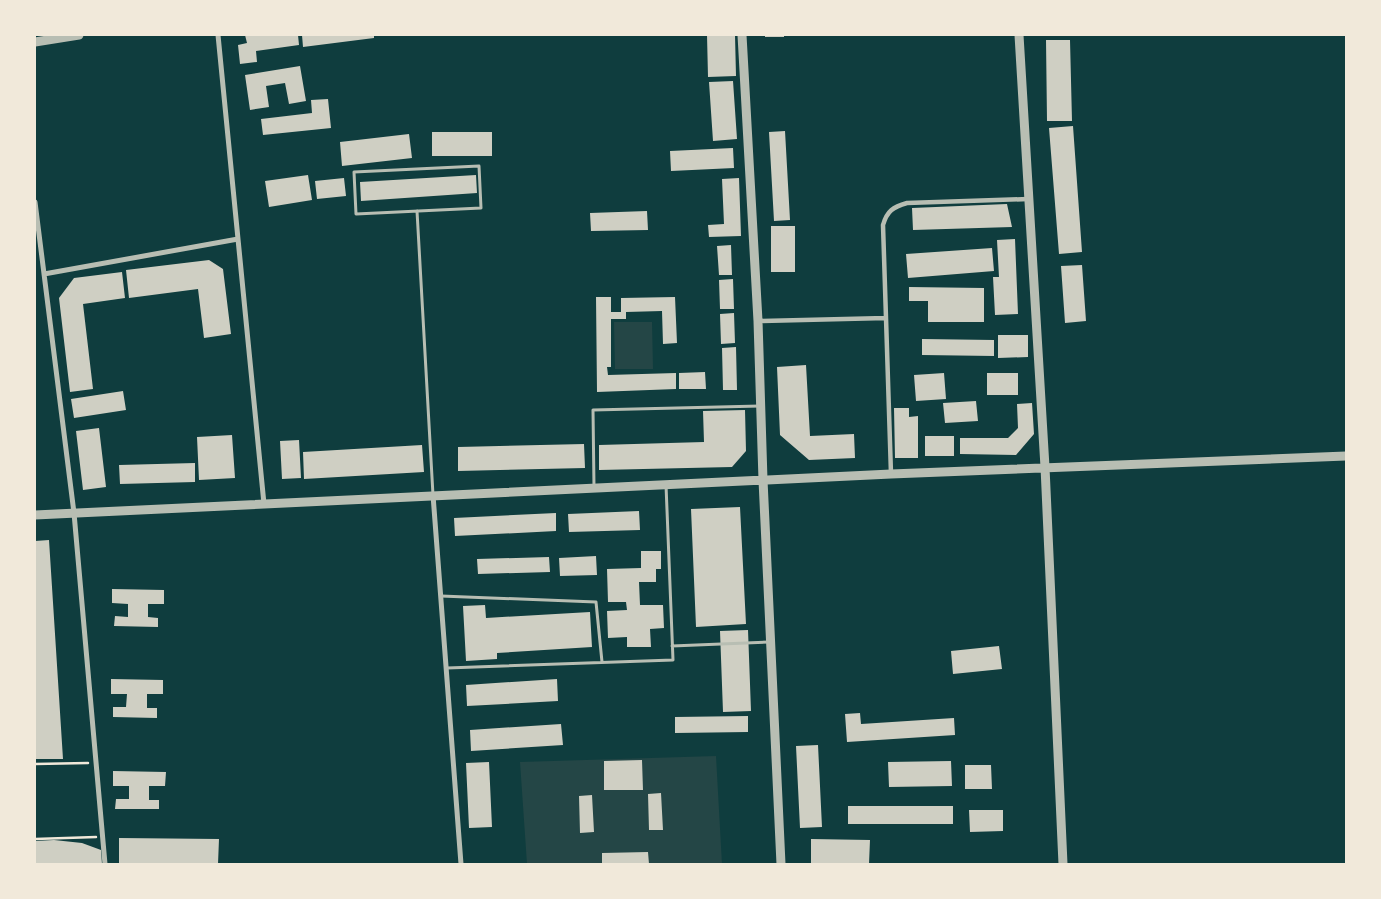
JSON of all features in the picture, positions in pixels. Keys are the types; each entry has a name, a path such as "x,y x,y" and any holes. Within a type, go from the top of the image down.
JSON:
{"street":[{"path":"35,42 79,35"},
{"path":"218,35 264,504"},
{"path":"742,35 758,321 763,480 781,864"},
{"path":"1019,35 1045,467 1063,864"},
{"path":"890,474 883,225 886,215 894,207 907,203 1028,199"},
{"path":"35,202 74,513 104,864"},
{"path":"44,274 238,239"},
{"path":"758,321 886,318"},
{"path":"35,515 666,484 1346,456"},
{"path":"434,496 461,864"}],"lane":[{"path":"479,166 481,208 417,211 356,214 354,172 479,166"},
{"path":"417,211 434,496"},
{"path":"594,488 593,410 761,406"},
{"path":"446,668 673,660 666,484"},
{"path":"441,596 596,602 602,662"},
{"path":"672,646 770,642"}],"path":[{"path":"35,764 96,763"},
{"path":"35,839 102,837"}],"shaded area":[{"path":"614,322 652,322 653,369 615,369"},
{"path":"716,756 722,864 527,864 520,762"}],"building":[{"path":"245,35 298,35 299,45 256,51 257,62 240,64 238,45 247,43"},
{"path":"302,35 374,35 374,38 303,47"},
{"path":"707,35 735,35 736,76 708,77"},
{"path":"765,35 784,35 784,37 765,37"},
{"path":"1046,40 1070,40 1072,121 1047,121"},
{"path":"300,66 306,101 289,104 285,83 266,86 269,107 250,110 245,75"},
{"path":"733,81 737,139 713,141 709,82"},
{"path":"328,99 331,128 263,135 261,119 312,113 311,100"},
{"path":"1073,126 1082,252 1059,254 1049,128"},
{"path":"785,131 790,220 774,221 769,132"},
{"path":"432,132 492,132 492,156 432,156"},
{"path":"409,134 412,158 342,166 340,142"},
{"path":"733,148 734,168 671,171 670,151"},
{"path":"308,175 312,200 269,207 265,181"},
{"path":"476,175 477,193 361,201 360,182"},
{"path":"344,178 346,196 317,199 315,181"},
{"path":"739,178 741,236 709,237 708,225 724,224 722,179"},
{"path":"1007,204 1012,227 913,230 912,208"},
{"path":"647,211 648,230 591,231 590,213"},
{"path":"771,226 795,226 795,272 771,272"},
{"path":"1015,239 1018,314 995,315 993,277 999,277 997,240"},
{"path":"731,245 732,275 719,275 717,246"},
{"path":"992,248 994,271 908,278 906,254"},
{"path":"209,260 223,269 231,334 204,338 198,289 129,298 126,270"},
{"path":"1082,265 1086,321 1065,323 1061,266"},
{"path":"122,272 125,298 83,304 93,389 70,392 59,298 74,278"},
{"path":"733,279 734,309 720,309 719,280"},
{"path":"909,287 984,288 984,322 928,322 928,301 909,301"},
{"path":"596,297 611,297 611,312 621,312 621,298 675,297 677,343 663,344 662,311 626,312 626,319 611,319 611,367 607,367 608,375 676,373 676,389 597,392"},
{"path":"734,313 735,343 721,344 720,314"},
{"path":"998,335 1028,335 1028,357 998,358"},
{"path":"922,339 994,340 994,356 922,355"},
{"path":"736,347 737,390 723,390 722,348"},
{"path":"806,365 810,436 854,434 855,458 809,460 780,435 777,367"},
{"path":"705,372 706,389 679,389 679,373"},
{"path":"944,373 946,399 916,401 914,375"},
{"path":"987,373 1018,373 1018,395 987,395"},
{"path":"123,391 126,410 74,418 71,399"},
{"path":"976,401 978,421 945,423 943,403"},
{"path":"1032,403 1034,434 1016,455 960,454 960,438 1008,438 1018,428 1017,404"},
{"path":"894,408 909,408 909,417 918,416 918,458 895,458"},
{"path":"745,410 746,451 732,467 599,470 599,445 704,442 703,411"},
{"path":"99,428 106,487 83,490 76,431"},
{"path":"232,435 235,478 199,480 197,437"},
{"path":"925,436 954,436 954,456 925,456"},
{"path":"299,440 301,478 282,479 280,441"},
{"path":"584,444 585,468 458,471 458,447"},
{"path":"422,445 424,472 304,479 303,452"},
{"path":"195,463 195,482 120,484 119,465"},
{"path":"740,507 746,624 696,627 691,509"},
{"path":"639,511 640,530 569,532 568,514"},
{"path":"556,513 556,531 455,536 454,518"},
{"path":"49,540 63,759 35,759 35,541"},
{"path":"641,551 661,551 661,569 656,569 656,582 639,582 640,605 663,605 664,628 650,629 651,647 627,647 627,637 608,638 607,611 627,610 626,602 608,602 607,569 641,568"},
{"path":"596,556 597,575 560,576 559,558"},
{"path":"549,557 550,572 478,574 477,559"},
{"path":"112,589 164,590 164,604 148,604 148,617 158,618 158,627 114,626 115,616 128,617 128,604 112,603"},
{"path":"485,605 486,618 590,612 592,647 497,653 497,659 466,661 463,606"},
{"path":"748,630 751,711 723,712 720,631"},
{"path":"999,646 1002,669 953,674 951,651"},
{"path":"111,679 163,680 163,694 147,694 147,708 157,708 157,718 113,717 113,707 126,707 127,694 111,694"},
{"path":"557,679 558,701 467,706 466,685"},
{"path":"860,713 861,724 954,718 955,735 847,742 845,714"},
{"path":"748,716 748,732 675,733 675,717"},
{"path":"561,724 563,745 471,751 470,730"},
{"path":"818,745 822,827 800,828 796,746"},
{"path":"642,760 643,790 604,790 604,761"},
{"path":"951,761 952,786 889,787 888,762"},
{"path":"489,762 492,827 469,828 466,763"},
{"path":"965,765 991,765 992,789 965,789"},
{"path":"113,771 166,772 165,786 149,786 149,800 159,800 159,809 115,809 116,799 129,799 129,786 113,786"},
{"path":"661,793 663,830 649,830 648,794"},
{"path":"592,795 594,832 580,833 579,796"},
{"path":"848,806 953,806 953,824 848,824"},
{"path":"969,810 1003,810 1003,831 970,832"},
{"path":"119,838 219,839 218,864 119,864"},
{"path":"811,839 870,840 869,864 811,864"},
{"path":"54,840 82,843 101,850 102,864 35,864 35,841"},
{"path":"648,852 649,864 602,864 602,853"}]}
